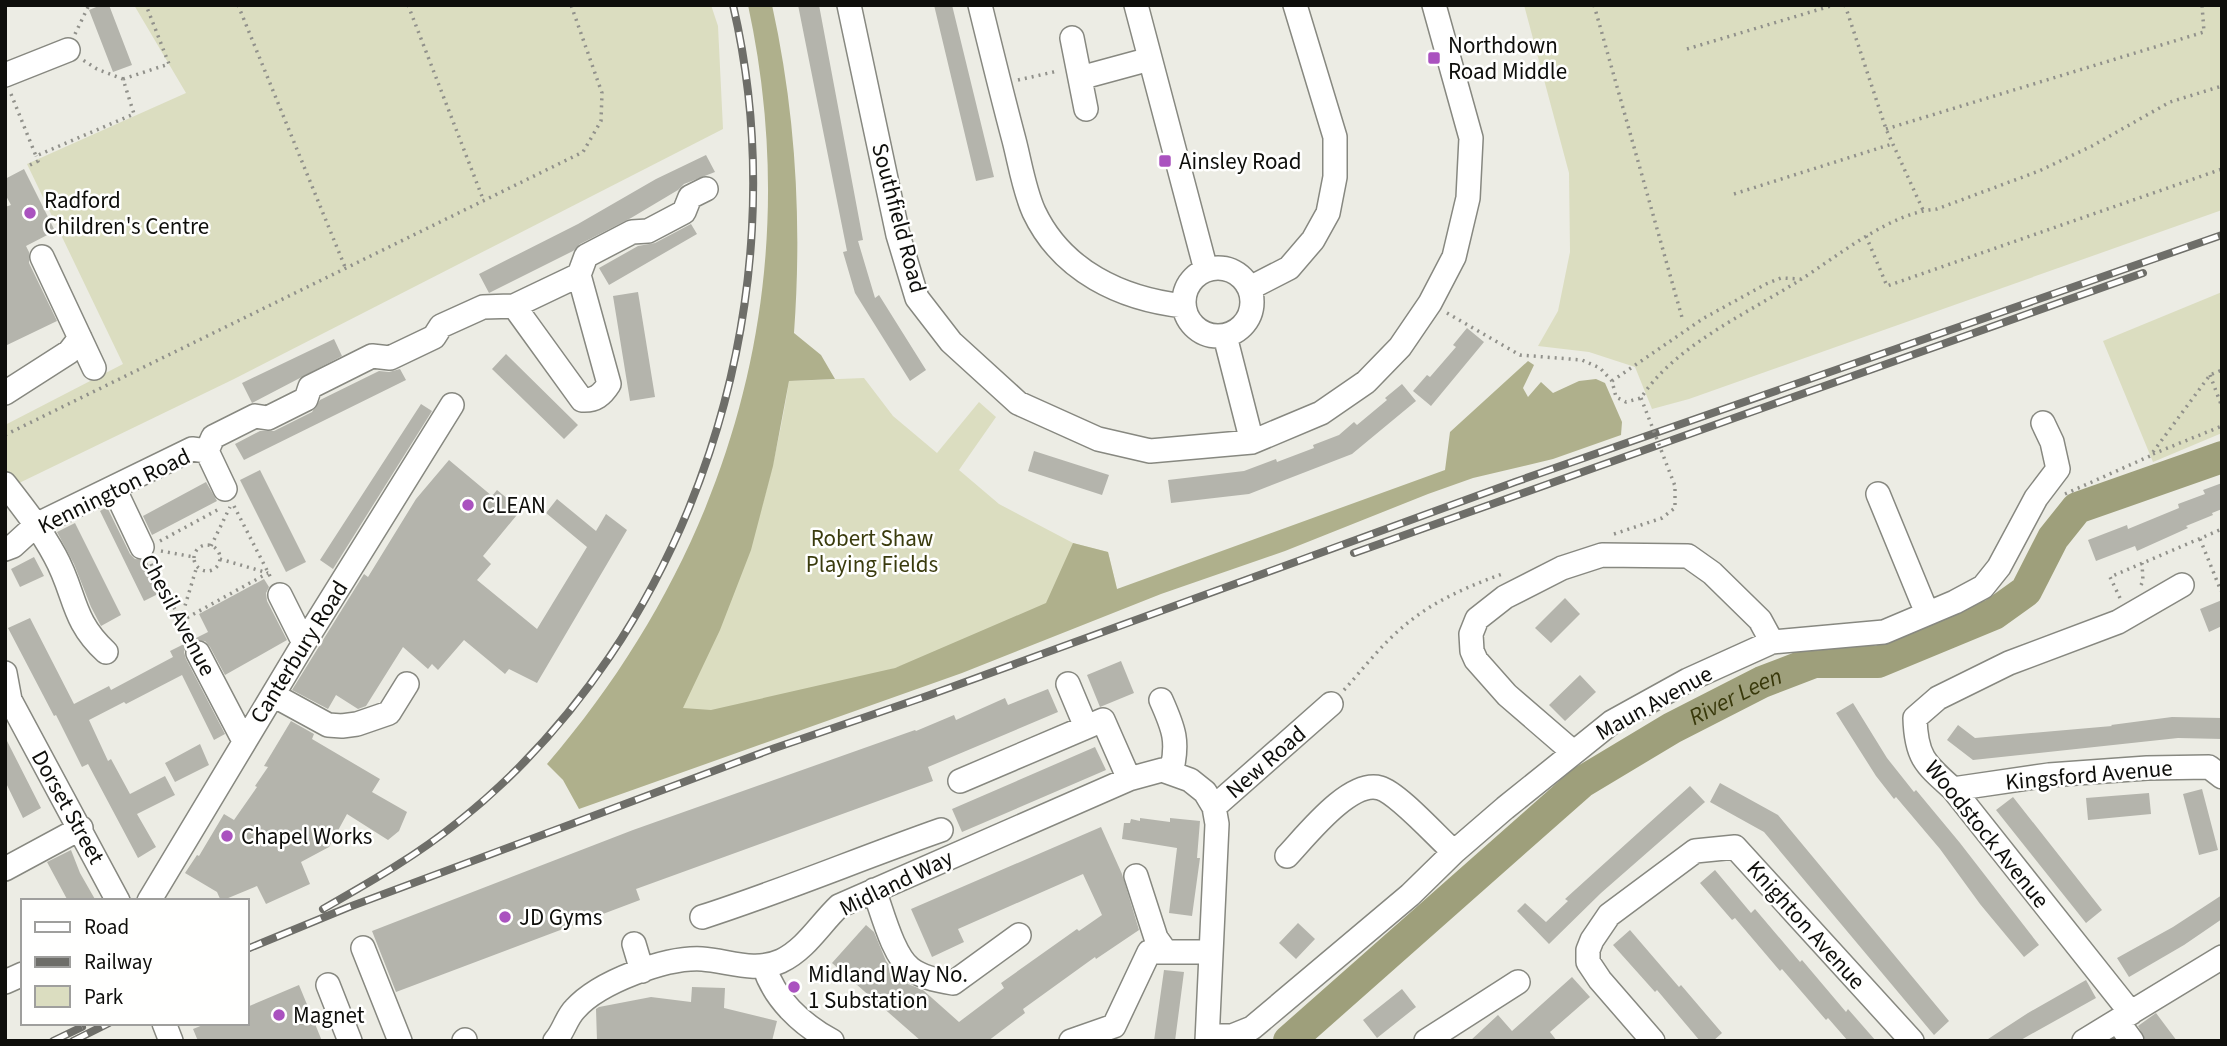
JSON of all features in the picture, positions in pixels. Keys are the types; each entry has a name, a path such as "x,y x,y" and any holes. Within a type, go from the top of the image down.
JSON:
{"street":[{"name":"Southfield Road","path":"849,5 898,235 917,298 951,342 1018,404 1098,439 1150,451 1252,442 1321,413 1366,382 1399,347 1430,303 1454,257 1468,198 1471,138 1434,5"},
{"path":"980,5 1033,210 1052,243 1070,262 1108,285 1156,303 1184,306"},
{"path":"1136,5 1206,270"},
{"path":"1250,288 1289,268 1313,240 1328,213 1335,177 1335,137 1295,5"},
{"path":"1072,38 1086,109"},
{"path":"8,83 68,50"},
{"path":"1078,72 1150,59"},
{"name":"Kennington Road","path":"5,550 36,525 192,449 207,451 213,437 255,416 268,418 306,399 310,387 372,356 390,358 435,337 441,326 482,307 514,306 579,275 586,256 632,232 648,231 684,212 690,197 706,189"},
{"path":"42,257 94,368"},
{"path":"1206,270 1230,270 1239,275 1250,288 1253,300 1251,312 1238,331 1225,336 1213,336 1200,331 1191,323 1184,306 1185,294 1190,282 1206,270"},
{"path":"514,306 582,400 590,401 602,395 609,384 579,275"},
{"path":"1225,336 1252,442"},
{"path":"5,393 69,352 80,338"},
{"name":"Canterbury Road","path":"150,899 244,741 452,405"},
{"name":"Maun Avenue","path":"1208,1038 1232,1036 1252,1028 1410,895 1454,852 1612,722 1688,680 1772,642 1884,632 1983,587 1999,567 2036,498 2058,469 2054,434"},
{"path":"207,451 229,495"},
{"path":"5,484 56,557 78,617 91,639 106,652"},
{"name":"Chesil Avenue","path":"114,488 144,547"},
{"path":"1886,499 1927,613"},
{"path":"1573,752 1507,695 1476,660 1472,651 1471,634 1477,619 1505,597 1562,568 1602,555 1688,556 1712,573 1760,620 1772,642"},
{"name":"Woodstock Avenue","path":"2132,1041 2124,1017 1953,789 1927,766 1916,742 1915,719 1938,698 2010,663 2118,622 2182,585"},
{"path":"280,595 304,643"},
{"name":"Chesil Avenue","path":"198,653 244,741"},
{"name":"Dorset Street","path":"5,673 10,700 117,899"},
{"path":"273,695 328,725 342,726 358,724 388,713 407,684"},
{"path":"1068,684 1086,727"},
{"path":"1161,700 1175,737 1176,753 1171,773 1198,786 1214,807"},
{"name":"New Road","path":"1208,1038 1217,824 1214,807 1331,704"},
{"path":"960,780 1103,720 1129,779"},
{"name":"Kingsford Avenue","path":"1953,789 2049,775 2147,768 2209,767 2222,777"},
{"name":"Midland Way","path":"555,1041 573,1011 605,985 669,963 702,959 737,966 764,966 794,953 839,906 1129,779 1161,770 1171,773"},
{"path":"1287,856 1348,795 1364,788 1380,788 1395,797 1454,852"},
{"path":"5,869 81,828"},
{"path":"702,917 764,897 941,830"},
{"name":"Knighton Avenue","path":"1653,1041 1600,980 1588,962 1588,950 1592,940 1609,915 1695,851 1735,847 1912,1041"},
{"path":"890,848 902,877"},
{"path":"823,873 839,906"},
{"path":"1136,876 1156,939 1167,952"},
{"path":"873,890 897,951 910,969 933,980 953,983 1019,935"},
{"path":"634,944 642,971"},
{"path":"363,947 400,1041"},
{"path":"1070,1041 1114,1026 1149,952 1210,953"},
{"path":"2084,1041 2220,962"},
{"path":"764,966 774,991 809,1029 832,1041"},
{"path":"5,982 21,975"},
{"path":"1434,1036 1518,982"},
{"path":"328,985 350,1041"}],"path":[{"path":"89,5 68,50 97,69 123,79 169,64 146,5"},
{"path":"238,5 345,267"},
{"path":"408,5 484,200"},
{"path":"5,435 583,152 601,121 602,93 571,5"},
{"path":"1594,5 1683,321"},
{"path":"1687,49 1835,5"},
{"path":"1845,5 1885,129 1923,210"},
{"path":"1885,129 2204,32 2202,5"},
{"path":"1000,85 1078,72"},
{"path":"36,156 134,114 123,79"},
{"path":"8,83 38,161 30,165"},
{"path":"1430,303 1520,355 1582,360 1600,368 1612,381 1616,397 1626,402 1641,398 1653,379 1703,339 1866,236 1923,210 1937,209 2039,171 2092,146 2170,102 2222,86"},
{"path":"1734,194 1892,144"},
{"path":"1866,236 1887,286 2222,169"},
{"path":"1612,381 1704,318 1781,278 1801,279"},
{"path":"2036,498 2047,500 2150,456 2210,375 2222,370"},
{"path":"2210,375 2222,407"},
{"path":"1641,398 1675,486"},
{"path":"2153,454 2222,426"},
{"path":"211,546 229,495"},
{"path":"144,547 229,495"},
{"path":"229,495 280,595"},
{"path":"2129,616 2110,577 2222,528"},
{"path":"2200,539 2221,591"},
{"path":"211,546 218,551 220,559 213,570 204,570 197,565 194,557 200,547 211,546"},
{"path":"144,547 194,557"},
{"name":"Chesil Avenue","path":"144,547 198,653"},
{"path":"181,621 268,573 220,559"},
{"path":"181,621 197,565"},
{"path":"1331,704 1403,627 1461,590"}],"green space":[{"path":"134,5 711,5 718,26 723,129 234,379 15,485 5,469 5,425 123,364 27,164 186,93"},
{"path":"748,5 772,5 787,87 797,209 794,333 821,355 835,379 789,381 773,466 751,550 720,630 683,708 711,710 895,668 1046,603 1073,543 1108,552 1117,589 1445,470 1450,432 1528,361 1534,365 1523,388 1528,397 1541,382 1553,393 1579,381 1596,379 1605,383 1622,422 1621,435 1553,459 1473,478 1428,494 1285,551 1161,594 962,673 579,809 563,780 547,764 611,681 664,594 707,503 739,408 759,311 768,211 764,109"},
{"path":"1524,5 2222,5 2222,210 1689,399 1652,409 1635,367 1589,352 1538,346 1558,311 1570,252 1569,173"},
{"path":"2222,292 2222,433 2153,462 2103,341"},
{"name":"Robert Shaw Playing Fields","path":"864,378 893,416 937,453 979,402 996,417 959,470 999,504 1073,543 1108,552 1117,589 895,668 661,745 706,657 742,569 770,478 789,381"}],"building":[{"path":"109,5 132,65 113,72 89,10"},
{"path":"798,5 819,5 863,240 858,241 875,298 879,295 926,370 910,381 855,293 843,252 847,251"},
{"path":"934,5 952,5 994,177 976,181"},
{"path":"706,155 715,172 684,184 631,218 580,244 573,251 489,293 479,274"},
{"path":"24,169 55,231 26,246 29,263 57,321 5,346 5,207 11,205 5,194 5,179"},
{"path":"691,224 697,234 609,285 599,268 638,246 655,243"},
{"path":"638,292 655,397 630,401 613,296"},
{"path":"1467,328 1484,342 1431,406 1413,391 1427,375 1430,377 1456,347 1453,345"},
{"path":"334,339 342,356 252,403 242,383"},
{"path":"506,354 578,425 564,439 492,369"},
{"path":"400,369 406,380 244,460 235,444 260,431 274,431 312,412 320,400 379,371"},
{"path":"1402,384 1416,401 1352,454 1249,494 1171,503 1168,480 1244,471 1314,448 1313,445 1339,435 1354,422 1357,425"},
{"path":"421,404 432,411 333,569 320,560"},
{"path":"1034,451 1109,475 1102,495 1028,471"},
{"path":"449,460 492,496 497,490 521,510 483,556 491,564 477,580 537,629 587,547 546,513 557,499 596,531 606,514 627,530 537,683 509,669 505,674 464,640 438,670 432,664 428,669 403,647 366,706 358,709 336,695 328,709 292,690 364,574 368,577 416,499"},
{"path":"260,470 306,562 286,572 240,480"},
{"path":"206,482 217,501 152,535 143,516"},
{"path":"2222,483 2222,509 2212,513 2213,515 2137,551 2135,546 2096,561 2088,540 2127,525 2128,529 2179,508 2178,504 2205,494 2203,490"},
{"path":"107,507 130,554 135,559 146,560 162,592 144,601 100,511"},
{"path":"75,523 121,615 101,626 57,532"},
{"path":"34,557 44,576 20,587 11,569"},
{"path":"264,579 269,587 266,593 267,601 287,640 225,675 205,641 192,640 208,632 199,614"},
{"path":"1565,598 1580,614 1551,643 1535,628"},
{"path":"2222,600 2222,626 2209,632 2200,609"},
{"path":"30,618 74,704 109,686 111,690 173,657 170,651 192,640 184,652 186,659 225,734 214,740 182,675 89,720 108,761 111,759 130,794 165,776 175,795 137,814 156,847 138,858 88,764 82,767 8,628"},
{"path":"1121,661 1134,693 1100,707 1087,675"},
{"path":"1580,675 1596,692 1565,721 1549,705"},
{"path":"1048,689 1058,712 928,767 933,781 636,889 640,900 396,992 372,931 633,830 916,731 954,715 956,720 1005,698 1008,705"},
{"path":"1853,703 1887,758 1960,843 2039,945 2024,957 1980,904 1940,849 1876,776 1836,713"},
{"path":"2172,717 2222,718 2222,739 2178,738 1973,760 1947,740 1958,725 1975,738 2112,726"},
{"path":"291,721 314,734 312,739 380,779 372,792 407,812 399,831 388,840 347,814 329,847 301,862 310,884 266,904 257,886 220,899 217,892 185,873 197,855 199,856 224,814 234,820 268,767 264,766"},
{"path":"5,737 41,808 23,818 5,781"},
{"path":"200,744 209,765 175,782 165,763"},
{"path":"1095,747 1106,770 962,832 952,809"},
{"path":"1720,783 1778,815 1949,1021 1934,1035 1764,832 1710,802"},
{"path":"1690,786 1705,802 1601,893 1549,944 1517,911 1525,903 1546,922 1568,901 1565,899"},
{"path":"2202,789 2218,850 2199,855 2183,794"},
{"path":"2149,793 2151,814 2088,820 2086,798"},
{"path":"2013,797 2102,910 2086,923 1996,810"},
{"path":"1140,818 1170,822 1170,818 1200,821 1197,858 1200,858 1192,916 1169,913 1177,848 1122,839 1124,823 1130,823 1131,819 1140,821"},
{"path":"1101,827 1122,874 1139,930 1096,959 1095,957 1023,1009 1025,1013 988,1041 921,1041 832,963 866,925 874,932 886,961 895,973 908,984 923,990 959,1022 1004,988 1001,983 1077,929 1079,931 1102,915 1083,874 958,929 964,942 932,957 911,909"},
{"path":"71,850 95,899 67,899 47,862"},
{"path":"1715,870 1751,913 1755,909 1800,962 1802,960 1846,1012 1848,1009 1876,1041 1848,1041 1828,1018 1826,1020 1782,969 1780,971 1735,918 1732,920 1700,883"},
{"path":"2222,895 2222,919 2129,977 2117,958 2173,927"},
{"path":"1298,923 1315,939 1296,959 1279,943"},
{"path":"1630,930 1722,1033 1713,1041 1700,1041 1657,990 1655,992 1613,945"},
{"path":"1164,970 1184,972 1175,1041 1154,1041"},
{"path":"1572,977 1590,997 1550,1032 1557,1041 1470,1041 1498,1015 1512,1031"},
{"path":"2086,980 2096,998 2019,1041 1985,1041 2028,1013"},
{"name":"Magnet","path":"299,985 322,1041 198,1041 193,1029 203,1025 248,1025 248,1007"},
{"path":"692,987 725,988 724,1008 777,1021 772,1041 597,1041 596,1009 599,1007 651,997 691,1002"},
{"path":"1402,989 1416,1007 1377,1038 1363,1020"},
{"path":"2156,1013 2177,1041 2146,1041 2138,1026"}],"waterway":[{"name":"River Leen","path":"1289,1041 1582,782 1672,728 1762,682 1814,662 1878,662 1994,614 2026,591 2053,538 2077,508 2222,457"}],"railway":[{"path":"323,909 392,868 458,822 540,745 610,656 667,558 709,452 738,342 752,229 750,116 733,5"},
{"path":"248,949 349,907 775,748 927,696 1515,482 2222,235"},
{"path":"1354,553 2143,273"},
{"path":"73,1041 105,1025"},
{"path":"53,1041 82,1027"}],"place":[{"name":"Northdown Road Middle","path":"1434,58"},
{"name":"Ainsley Road","path":"1165,161"},
{"name":"Radford Children's Centre","path":"30,213"},
{"name":"CLEAN","path":"468,505"},
{"name":"Chapel Works","path":"227,836"},
{"name":"JD Gyms","path":"505,917"},
{"name":"Midland Way No. 1 Substation","path":"794,987"},
{"name":"Magnet","path":"279,1015"}]}
